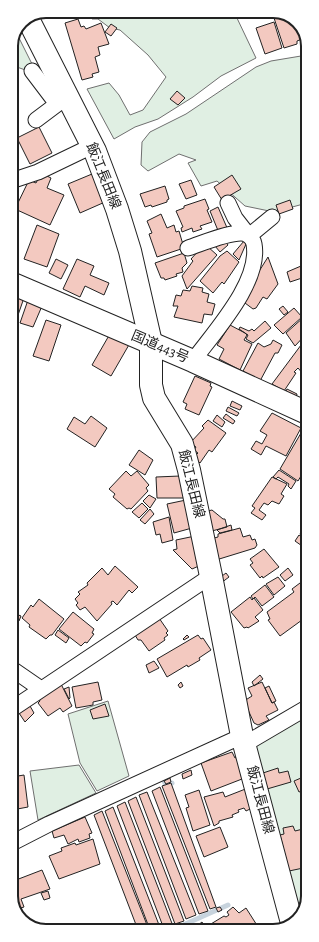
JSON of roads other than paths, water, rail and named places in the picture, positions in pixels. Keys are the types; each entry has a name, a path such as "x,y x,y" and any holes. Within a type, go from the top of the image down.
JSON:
{"main road":[{"name":"飯江長田線","path":"30,24 62,100 92,146 118,209 130,251 151,343 151,385 154,398 182,444 195,493 243,740 291,917"},
{"name":"国道443号","path":"18,286 193,361 301,410"}],"street":[{"path":"32,71 62,100 36,120"},
{"path":"18,179 38,172 92,146"},
{"path":"193,361 230,310 246,285 253,270 255,252 254,242 235,218 228,203"},
{"path":"249,236 272,217"},
{"path":"188,248 242,233 249,236"},
{"path":"18,704 211,576"},
{"path":"18,673 41,689"},
{"path":"18,840 49,824 243,740 301,711"}],"waterway":[{"path":"164,781 166,785 172,783"},
{"path":"185,924 228,905"}]}
